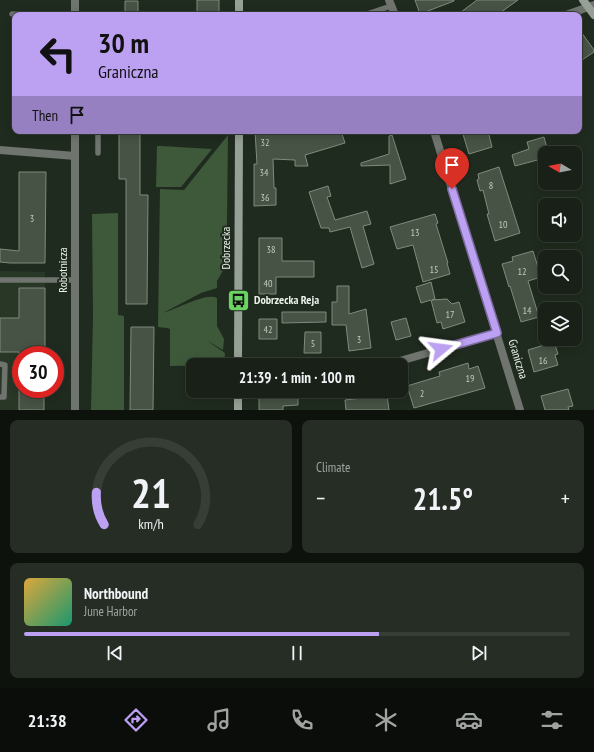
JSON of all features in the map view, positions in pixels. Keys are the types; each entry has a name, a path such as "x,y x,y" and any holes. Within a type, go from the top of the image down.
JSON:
{"street":[{"path":"75,0 75,12"},
{"path":"239,0 239,12"},
{"path":"572,12 589,4 594,15"},
{"name":"Robotnicza","path":"75,134 75,410"},
{"name":"Dobrzecka","path":"238,358 239,134"},
{"name":"Graniczna","path":"435,134 520,410"},
{"path":"0,150 75,156"},
{"path":"408,359 497,333"},
{"path":"238,398 238,410"}],"lane":[{"path":"370,12 390,3"},
{"path":"98,134 98,152"},
{"path":"0,280 75,280"},
{"path":"0,364 5,364 4,397 0,397"}],"shaded area":[{"path":"0,271 45,272 45,346 12,346 12,398 44,398 44,410 0,410"}],"green space":[{"path":"228,135 225,267 217,281 217,288 201,293 163,313 198,299 206,297 217,298 217,326 224,339 223,350 206,340 225,353 225,358 186,358 186,366 170,366 170,329 158,327 160,189 184,190"},
{"path":"157,146 212,149 181,187 156,187"},
{"path":"118,213 118,315 124,316 124,410 91,410 93,316 92,214"}],"building":[{"path":"197,0 219,0 219,12 197,12"},
{"path":"415,0 454,0 425,12 419,12"},
{"path":"477,0 518,0 501,12 461,12"},
{"path":"125,1 138,1 138,12 125,12"},
{"path":"582,33 594,50 594,52 582,60"},
{"path":"119,134 140,134 140,195 148,195 147,304 126,304 126,179 119,179"},
{"path":"255,134 342,134 345,143 305,155 308,166 295,166 295,160 273,159 276,205 254,206 254,164 257,164"},
{"path":"463,134 489,134 492,147 469,154"},
{"path":"392,135 406,179 390,184 390,165 361,166 361,163 389,154 389,136"},
{"path":"544,137 546,146 538,146 538,160 515,166 512,155 529,149 527,142"},
{"path":"499,167 520,233 495,241 487,214 489,214 483,190 480,191 477,180 479,179 478,174"},
{"path":"19,172 46,172 45,263 0,262 0,249 19,251"},
{"path":"328,186 331,196 327,197 335,220 367,211 371,224 363,226 374,264 362,268 350,227 330,232 329,228 321,228 309,192"},
{"path":"435,214 438,223 436,224 450,274 423,282 413,245 397,249 390,227"},
{"path":"259,238 282,238 282,261 314,261 314,277 276,277 276,294 259,294"},
{"path":"533,251 538,267 538,278 528,281 538,317 521,322 502,264 513,261 512,257"},
{"path":"431,282 435,299 432,300 447,299 452,304 459,302 465,322 443,329 441,322 437,323 431,300 421,303 416,287"},
{"path":"337,286 349,286 349,314 366,309 371,348 349,351 346,325 332,325 332,302 337,302"},
{"path":"19,288 45,288 45,346 12,346 12,352 0,352 0,318 19,318"},
{"path":"282,312 326,312 326,322 282,323"},
{"path":"406,318 411,336 396,340 391,322"},
{"path":"259,319 277,319 277,339 259,339"},
{"path":"131,327 154,327 153,410 130,410"},
{"path":"305,332 321,332 321,353 304,353"},
{"path":"541,346 555,346 558,354 555,355 558,365 534,372 528,350"},
{"path":"468,363 469,369 478,366 485,388 414,408 408,386 440,376 439,372"},
{"path":"568,389 573,406 568,407 569,410 545,410 541,396"},
{"path":"19,398 44,398 44,410 19,410"},
{"path":"259,398 298,398 298,405 283,406 283,410 259,410"},
{"path":"362,398 387,398 389,410 346,410 345,400"}],"place":[{"name":"Dobrzecka Reja","path":"238,300"}],"route":[{"path":"441,349 497,333 452,189"}]}
